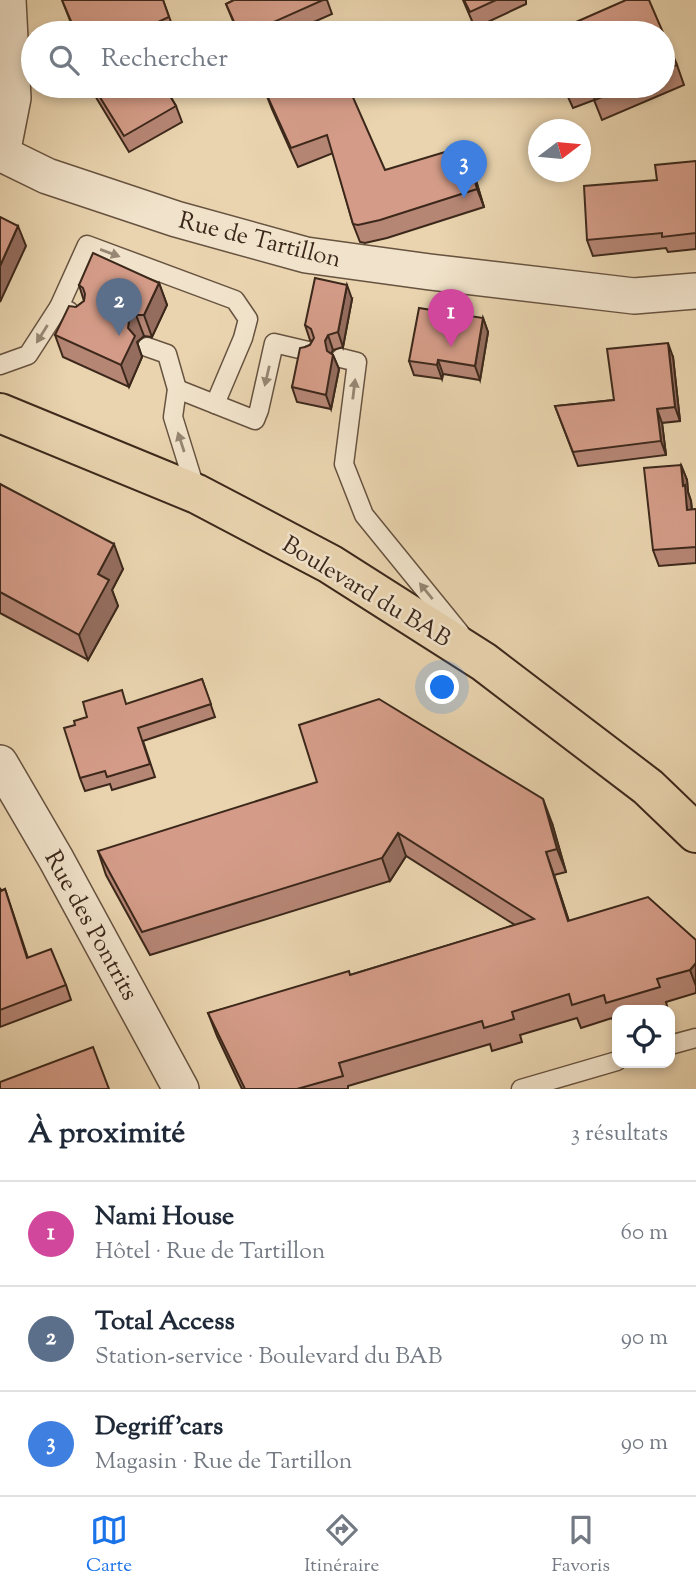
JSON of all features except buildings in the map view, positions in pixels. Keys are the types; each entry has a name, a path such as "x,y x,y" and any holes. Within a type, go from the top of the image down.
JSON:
{"main road":[{"name":"Boulevard du BAB","path":"0,412 197,494 330,564 484,662 648,787 696,833"}],"street":[{"path":"1,154 13,98 8,0"},
{"name":"Rue de Tartillon","path":"1,154 47,176 176,219 306,255 634,296 696,291"},
{"name":"Rue des Pontrits","path":"0,763 56,859 181,1089"}],"lane":[{"path":"0,365 29,355 59,307 87,244 235,300 247,319 243,338 215,404"},
{"path":"59,307 82,317"},
{"path":"177,389 255,420 274,343 307,351"},
{"path":"147,347 167,354 177,389 173,416 197,494"},
{"path":"341,358 357,362 344,464 364,515 484,662"},
{"path":"675,1044 696,1038"},
{"path":"522,1089 612,1062"}],"place":[{"name":"Degriff'cars","path":"464,198"},
{"name":"Total Access","path":"119,336"},
{"name":"Nami House","path":"451,347"}]}
